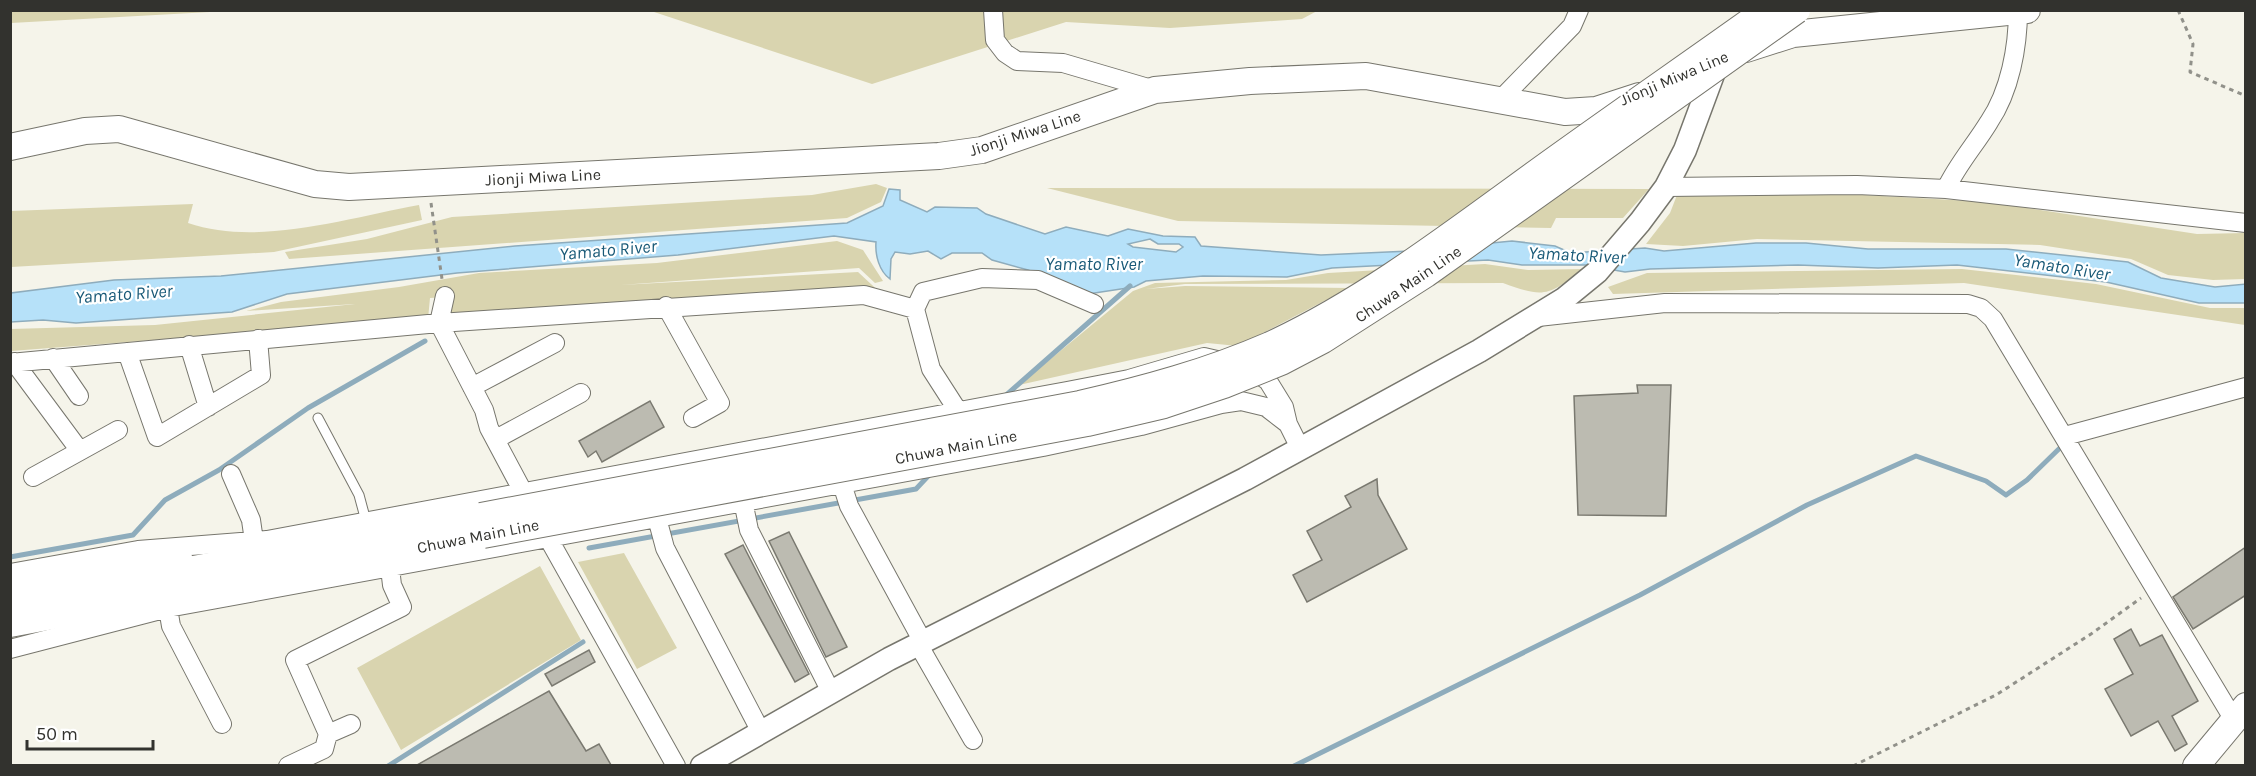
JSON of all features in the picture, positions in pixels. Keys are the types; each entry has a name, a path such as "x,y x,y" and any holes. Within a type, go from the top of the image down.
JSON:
{"main road":[{"name":"Chuwa Main Line","path":"10,624 1080,404 1158,386 1216,367 1271,344 1363,293 1485,210 1766,10"},
{"name":"Chuwa Main Line","path":"10,603 255,549 482,526 1087,423 1164,405 1224,385 1292,356 1377,307 1797,10"},
{"name":"Jionji Miwa Line","path":"10,147 85,131 119,129 315,184 430,189 939,156 982,150 1155,90 1250,81 1366,76 1565,112 1596,110 1680,79 1720,57 1845,19 2021,11"},
{"path":"2196,765 2240,713"}],"street":[{"path":"993,10 994,40 1005,53 1017,61 1063,63 1155,90"},
{"path":"1499,101 1572,26 1579,10"},
{"path":"702,765 920,643 1245,479 1479,351 1536,317 1596,272 1666,187 1684,150 1720,57 1760,10"},
{"path":"1946,189 1991,120 2017,49 2021,11"},
{"path":"1666,187 1857,185 1946,189 2246,223"},
{"path":"958,411 931,369 915,309 923,292 982,278 1038,280 1094,304"},
{"path":"12,362 440,322 666,306 864,295 915,309"},
{"path":"445,296 440,322 496,440 523,493 676,765"},
{"path":"1536,317 1665,303 1968,304 1981,308 1993,319 2069,441 2155,588 2240,713"},
{"path":"666,306 720,403 693,418"},
{"path":"127,352 157,437 261,375 258,339"},
{"path":"472,387 555,343"},
{"path":"189,345 208,407"},
{"path":"10,587 116,567 255,549 366,521 1128,379 1204,357 1247,367 1268,381 1284,406 1288,424 1300,448"},
{"path":"53,358 79,396"},
{"path":"12,362 80,452"},
{"path":"2069,441 2246,387"},
{"path":"496,440 581,393"},
{"path":"10,649 168,608 1046,447 1141,426 1221,404 1252,402 1266,407 1288,424"},
{"path":"33,477 118,430"},
{"path":"231,474 251,520 255,549"},
{"path":"842,484 849,506 973,740"},
{"path":"743,501 749,530 831,692"},
{"path":"657,518 665,548 761,732"},
{"path":"10,573 138,550 255,549"},
{"path":"288,765 324,749 328,734 295,660 402,607 392,585 390,568"},
{"path":"10,636 112,604"},
{"path":"168,608 171,626 222,724"},
{"path":"328,734 351,724"}],"lane":[{"path":"318,418 359,495 366,521"}],"path":[{"path":"2178,10 2193,44 2190,72 2246,96"},
{"path":"430,189 445,296"},
{"path":"1853,765 1996,695 2091,634 2155,588"}],"shaded area":[{"path":"11,10 228,10 228,11 11,23"},
{"path":"651,11 1317,11 1302,19 1170,28 1066,22 872,84"},
{"path":"876,184 887,188 881,202 847,218 289,259 285,252 367,239 452,217 812,195"},
{"path":"1047,188 1649,189 1623,218 1556,218 1551,228 1178,221"},
{"path":"1847,194 1988,202 2197,234 2245,233 2245,279 2213,280 2168,275 2131,259 2040,245 1757,239 1683,246 1646,244 1670,213 1677,195"},
{"path":"193,204 188,223 215,230 244,232 303,228 419,205 422,220 274,252 11,267 11,211"},
{"path":"837,241 863,250 883,281 875,283 859,268 620,285 858,272 885,297 439,318 445,297 430,298 428,319 11,351 10,329 155,325 355,304 246,311 281,302 399,287 479,273 657,263"},
{"path":"1485,264 1528,270 1584,269 1546,292 1529,291 1503,283 1185,284 1146,289 1185,286 1349,288 1238,346 1207,343 1019,385 1133,291 1155,283 1286,280 1328,273"},
{"path":"1962,269 2096,284 2210,308 2245,308 2245,325 1964,283 1613,294 1608,287 1647,273"},
{"path":"624,553 677,648 637,669 578,562"},
{"path":"540,566 581,640 401,750 357,668"}],"water":[{"name":"Yamato River","path":"889,189 900,190 900,200 927,212 935,207 977,208 986,214 1045,234 1066,227 1108,236 1128,229 1163,236 1195,237 1201,246 1321,255 1410,251 1512,241 1555,246 1571,253 1645,248 1664,251 1756,243 1806,243 1868,249 2006,249 2128,262 2161,278 2215,287 2246,284 2245,303 2199,303 2106,282 1957,265 1878,268 1798,265 1650,269 1625,272 1586,265 1522,265 1488,260 1332,268 1287,277 1203,276 1146,281 1134,287 1088,294 1028,270 992,260 982,253 952,253 941,259 928,251 910,254 895,252 891,259 890,279 883,272 879,262 876,242 834,236 678,255 457,273 287,294 232,312 76,323 43,320 11,322 11,293 114,280 221,276 515,246 847,223 883,206","holes":["1150,239 1158,244 1179,244 1183,247 1176,252 1133,247 1128,244"]}],"building":[{"path":"1637,385 1671,385 1666,516 1578,515 1574,396 1638,393"},
{"path":"650,401 664,427 602,462 596,451 588,457 579,441"},
{"path":"1377,479 1378,495 1407,549 1307,602 1293,575 1322,560 1307,531 1351,507 1345,496"},
{"path":"789,532 847,647 826,657 769,541"},
{"path":"743,545 809,674 795,682 725,554"},
{"path":"2246,547 2246,595 2193,629 2173,597"},
{"path":"2131,629 2140,646 2162,635 2198,701 2172,716 2187,744 2175,751 2158,721 2131,736 2105,689 2133,674 2114,639"},
{"path":"589,650 595,662 552,686 545,674"},
{"path":"549,691 586,751 599,744 611,765 417,765"}],"waterway":[{"path":"1004,397 1130,286"},
{"path":"10,557 133,535 165,500 219,470 308,408 425,341"},
{"path":"1294,766 1640,595 1807,505 1916,456 1986,481 2006,495 2027,480 2064,444"},
{"path":"589,548 916,489 931,473"},
{"path":"388,766 583,642"}]}
